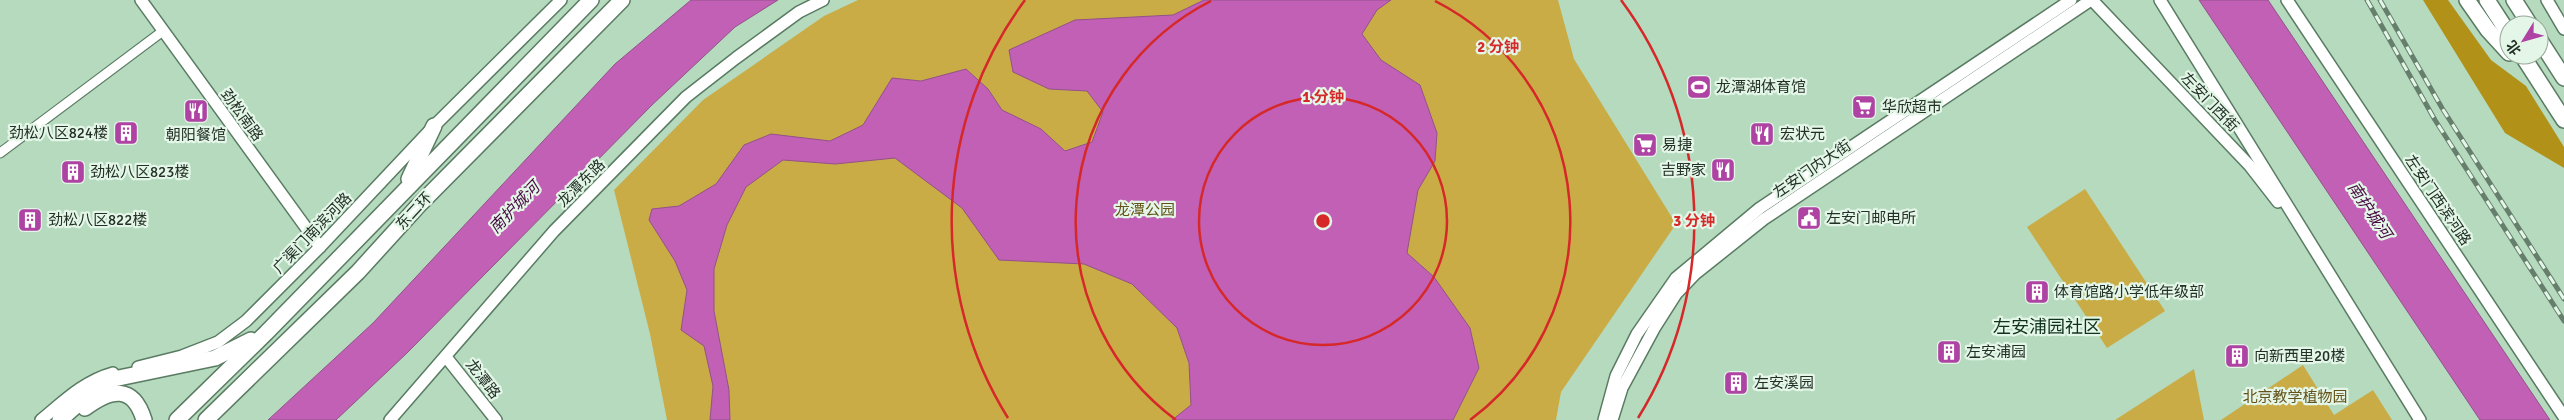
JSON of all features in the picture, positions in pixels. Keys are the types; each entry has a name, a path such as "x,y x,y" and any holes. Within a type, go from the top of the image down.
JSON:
{"highway":[{"name":"东二环","path":"177,420 266,333 403,190 591,0"},
{"name":"东二环","path":"210,417 358,272 418,206 622,0"},
{"path":"2467,0 2499,42"},
{"path":"2487,0 2499,19"},
{"path":"2514,0 2524,15"},
{"path":"2549,55 2564,78"},
{"path":"2521,65 2545,90"},
{"path":"2529,65 2564,120"},
{"path":"403,190 434,126"},
{"path":"60,420 96,388 109,380 215,358 266,333"},
{"path":"70,420 98,398 114,394 126,394 139,405 144,420"}],"street":[{"name":"劲松南路","path":"141,0 320,247"},
{"name":"广渠门南滨河路","path":"41,420 72,393 97,378 182,356 218,342 246,321 320,247 434,126 561,0"},
{"name":"龙潭东路","path":"390,420 554,231 686,97 799,12 822,0"},
{"name":"左安门内大街","path":"1604,420 1616,376 1637,334 1671,284 1693,263 1760,208 2071,0"},
{"name":"左安门内大街","path":"1612,420 1622,388 1655,327 1676,294 1695,274 1772,214 2091,0"},
{"name":"左安门西街","path":"2091,0 2250,166 2301,230"},
{"name":"左安门西街","path":"2160,0 2258,154 2301,230 2420,420"},
{"name":"左安门西滨河路","path":"2287,0 2564,417"},
{"path":"2549,0 2563,26"},
{"path":"0,153 163,30"},
{"name":"龙潭路","path":"446,357 496,420"}],"green space":[{"name":"龙潭公园","path":"858,0 1558,0 1574,59 1676,224 1561,392 1556,420 667,420 650,334 614,190 703,100 824,16"},
{"path":"2085,189 2165,311 2107,348 2027,227"},
{"name":"北京教学植物园","path":"2303,365 2334,415 2373,390 2392,420 2221,420"},
{"name":"北京教学植物园","path":"2194,369 2204,420 2115,420"}],"shaded area":[{"path":"2423,0 2448,0 2491,60 2526,86 2564,147 2564,168 2505,133"}],"water":[{"name":"南护城河","path":"691,0 778,0 735,27 652,105 407,353 336,420 268,420 373,323 615,64"},
{"path":"1204,0 1391,0 1377,10 1362,34 1381,60 1420,85 1437,133 1435,161 1418,190 1407,253 1434,277 1470,328 1479,368 1453,420 1172,420 1191,405 1189,363 1177,328 1132,284 1084,264 999,260 962,208 895,158 835,164 783,160 746,187 727,225 714,269 714,311 729,390 730,420 710,420 713,386 704,346 681,330 687,290 675,261 649,220 652,209 679,206 716,184 744,145 771,134 830,141 863,125 892,78 921,81 966,69 988,89 1002,110 1041,129 1065,151 1092,142 1103,112 1087,91 1049,89 1013,72 1009,50 1075,20 1173,15"},
{"name":"南护城河","path":"2199,0 2268,0 2550,420 2480,420"}],"railway":[{"path":"2367,0 2435,120 2564,321"},
{"path":"2380,0 2442,108 2564,299"}],"place":[{"name":"龙潭湖体育馆","path":"1699,87"},
{"name":"华欣超市","path":"1864,107"},
{"name":"朝阳餐馆","path":"196,111"},
{"name":"劲松八区824楼","path":"126,133"},
{"name":"宏状元","path":"1762,134"},
{"name":"易捷","path":"1645,145"},
{"name":"吉野家","path":"1723,170"},
{"name":"劲松八区823楼","path":"73,172"},
{"name":"左安门邮电所","path":"1809,218"},
{"name":"劲松八区822楼","path":"30,220"},
{"name":"体育馆路小学低年级部","path":"2037,292"},
{"name":"左安浦园","path":"1949,352"},
{"name":"向新西里20楼","path":"2237,356"},
{"name":"左安溪园","path":"1736,383"}],"district":[{"name":"左安浦园社区","path":"2047,327"}]}
